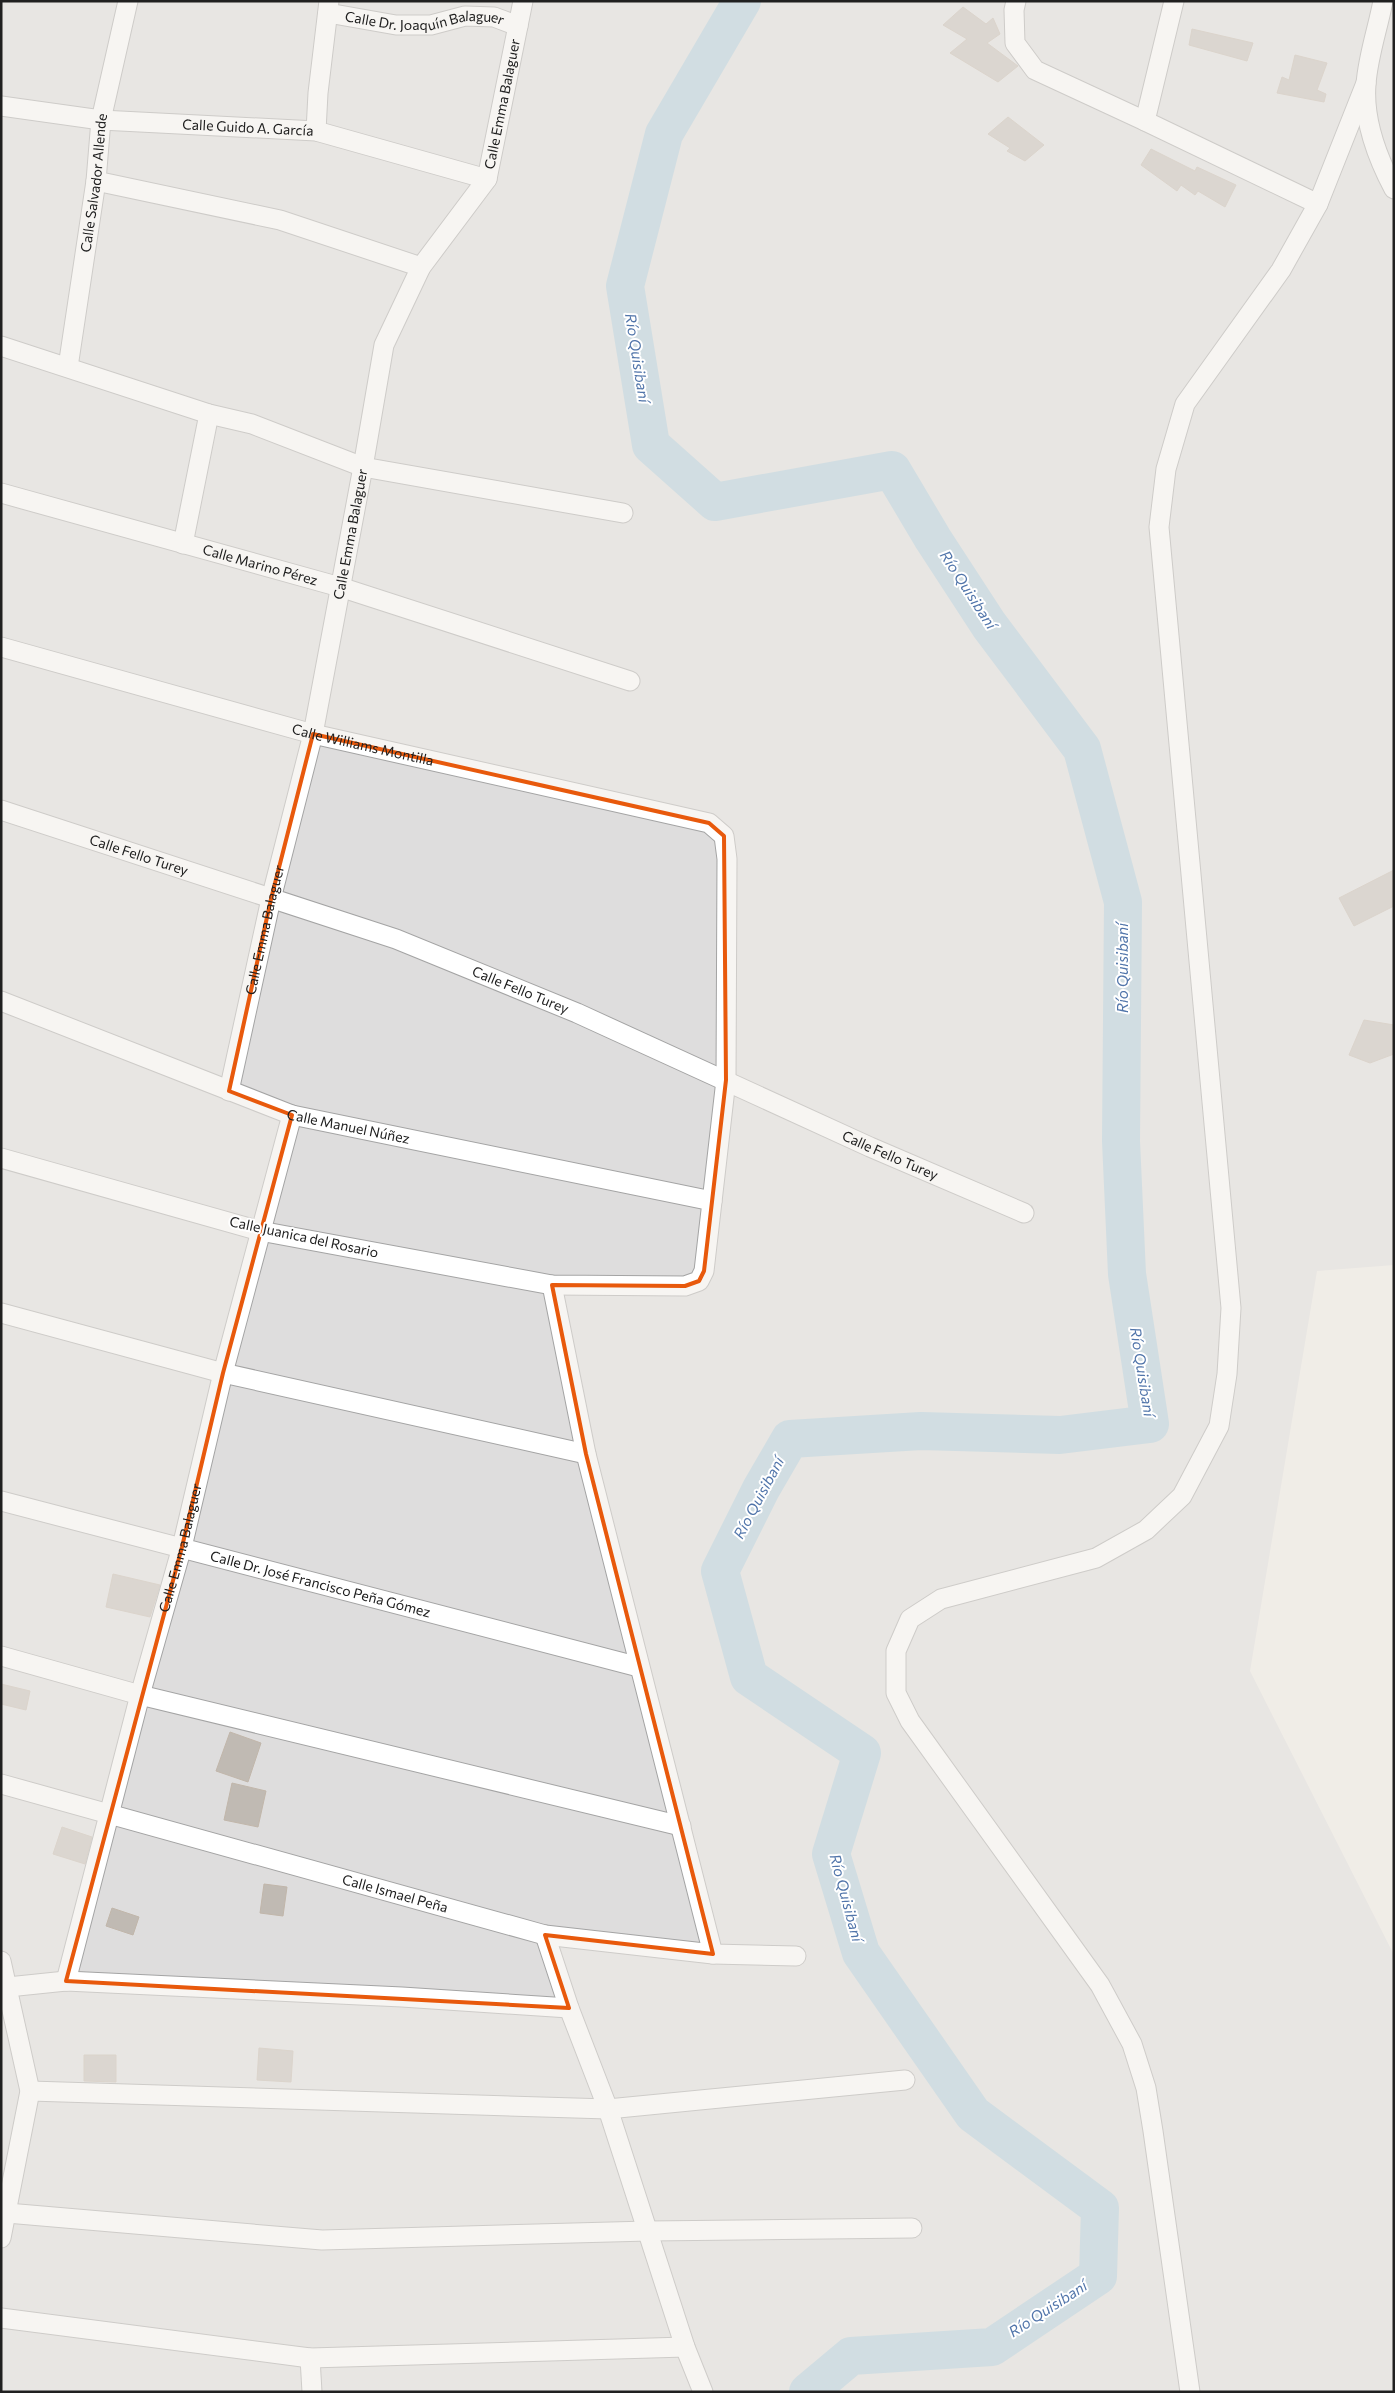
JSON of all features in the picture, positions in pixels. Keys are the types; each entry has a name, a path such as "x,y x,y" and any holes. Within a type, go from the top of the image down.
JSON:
{"street":[{"name":"Calle Salvador Allende","path":"68,367 96,181 101,120 128,1"},
{"name":"Calle Emma Balaguer","path":"229,1091 271,899 313,734 384,345 421,267 487,179 523,1"},
{"path":"1016,1 1014,10 1015,43 1035,70 1318,204"},
{"path":"1145,121 1174,1"},
{"path":"1190,2392 1146,2088 1132,2044 1100,1985 910,1721 896,1693 896,1651 910,1619 941,1599 1096,1558 1146,1530 1182,1496 1219,1426 1227,1374 1231,1308 1159,527 1166,469 1185,404 1281,270 1318,204 1366,83 1383,1"},
{"name":"Calle Dr. Joaquín Balaguer","path":"328,7 396,25 431,25 465,16 494,17 518,26"},
{"path":"316,131 318,93 328,7"},
{"path":"1366,83 1370,132 1377,154 1394,189"},
{"name":"Calle Guido A. García","path":"1,106 101,120 316,131 487,179"},
{"path":"96,181 280,220 421,267"},
{"path":"1,346 209,414 252,424 363,467 623,513"},
{"path":"183,544 209,414"},
{"name":"Calle Marino Pérez","path":"1,493 340,587 630,681"},
{"name":"Calle Williams Montilla","path":"1,648 313,734 709,823 724,836 727,859 726,1080"},
{"name":"Calle Fello Turey","path":"1,810 396,939 577,1013 870,1147 1024,1213"},
{"name":"Calle Manuel Núñez","path":"1,1001 292,1115 712,1201"},
{"path":"712,1201 726,1080"},
{"name":"Calle Emma Balaguer","path":"66,1981 140,1695 182,1548 223,1373 292,1115"},
{"name":"Calle Juanica del Rosario","path":"1,1158 260,1231 552,1285 685,1286 699,1281 704,1271 712,1201"},
{"path":"552,1285 586,1454 713,1954"},
{"path":"1,1313 223,1373 586,1454"},
{"name":"Calle Dr. José Francisco Peña Gómez","path":"1,1502 639,1667"},
{"path":"1,1656 140,1695 681,1826"},
{"name":"Calle Ismael Peña","path":"1,1784 545,1935 713,1954 796,1956"},
{"path":"545,1935 569,2008 608,2110 685,2346 703,2392"},
{"path":"1,1961 30,2091 1,2238"},
{"path":"8,1988 66,1981 402,1997 569,2008"},
{"path":"30,2091 608,2110 905,2080"},
{"path":"7,2213 322,2240 648,2231 912,2228"},
{"path":"1,2318 310,2358 685,2346"},
{"path":"310,2358 312,2392"}],"highlighted area":[{"path":"313,734 709,823 724,836 726,1080 704,1271 699,1281 685,1286 552,1285 586,1454 713,1954 545,1935 569,2008 66,1981 182,1547 223,1373 292,1115 229,1091 271,899"}],"shaded area":[{"path":"1,1 1394,1 1394,1265 1317,1271 1250,1671 1394,1955 1394,2392 1,2392"}],"building":[{"path":"963,7 986,24 993,18 1000,34 987,43 1018,66 998,82 950,53 967,39 943,25"},
{"path":"1192,29 1253,43 1247,61 1189,45"},
{"path":"1295,55 1327,63 1317,90 1326,94 1324,102 1277,93 1282,77 1289,80"},
{"path":"1008,117 1044,145 1025,161 1007,151 1010,148 988,134"},
{"path":"1151,149 1195,171 1197,167 1236,185 1225,207 1198,191 1195,195 1181,185 1177,191 1141,165"},
{"path":"1394,870 1394,906 1354,926 1339,898"},
{"path":"1364,1020 1394,1025 1394,1054 1370,1063 1349,1055"},
{"path":"113,1574 160,1585 150,1617 106,1607"},
{"path":"1,1684 30,1691 26,1710 1,1704"},
{"path":"230,1732 261,1743 248,1782 216,1771"},
{"path":"232,1783 266,1791 258,1827 224,1820"},
{"path":"62,1827 92,1837 85,1864 53,1854"},
{"path":"264,1884 287,1887 283,1916 260,1913"},
{"path":"112,1908 139,1917 133,1935 106,1926"},
{"path":"259,2048 293,2051 291,2082 257,2080"},
{"path":"84,2055 116,2055 116,2082 84,2081"}],"waterway":[{"name":"Río Quisibaní","path":"742,1 664,134 625,286 651,445 715,502 892,470 933,539 989,625 1082,749 1123,902 1121,1141 1127,1274 1150,1424 1060,1435 921,1431 790,1439 761,1489 720,1571 749,1677 862,1753 831,1854 861,1953 973,2114 1100,2208 1098,2276 992,2347 851,2356 808,2392"}]}
